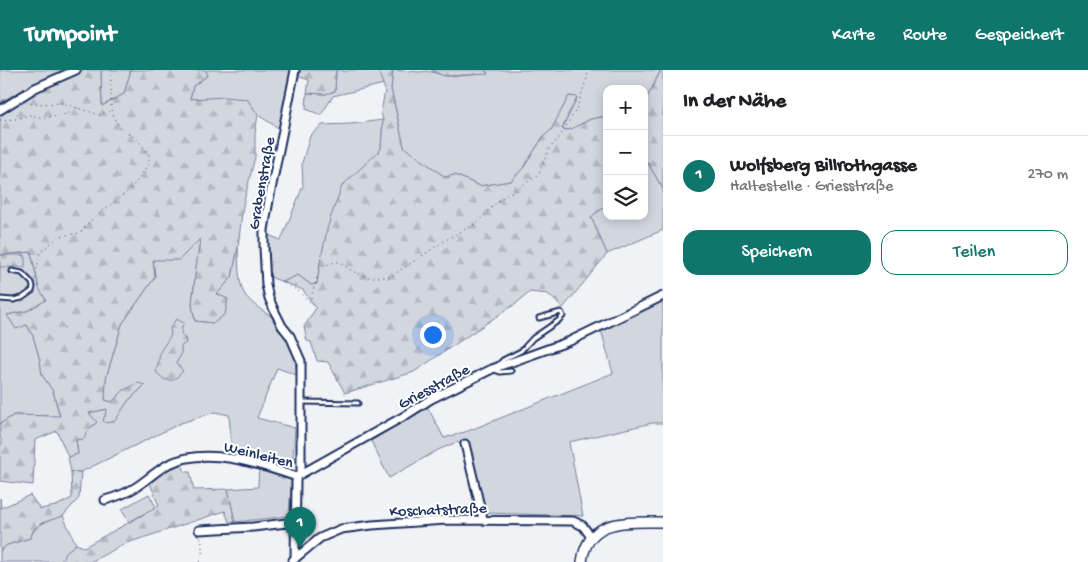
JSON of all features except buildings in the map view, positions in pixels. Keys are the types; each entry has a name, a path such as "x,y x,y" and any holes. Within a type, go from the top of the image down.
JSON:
{"street":[{"path":"0,110 35,88 76,70"},
{"name":"Grabenstraße","path":"295,70 264,230 264,247 266,285 269,298 282,326 290,336 301,361 299,476"},
{"name":"Griesstraße","path":"299,476 431,399 492,369 570,341 663,296"},
{"path":"465,444 483,519"},
{"name":"Weinleiten","path":"105,500 117,497 136,487 170,464 194,457 210,456 245,461 299,476"},
{"path":"293,561 296,481 299,476"},
{"name":"Koschatstraße","path":"293,561 320,538 341,529 372,525 483,519 573,521 583,526 591,537"},
{"path":"199,530 295,522"},
{"path":"582,562 583,552 591,537 603,527 621,523 663,522"}],"lane":[{"path":"0,299 13,300 22,298 32,291 32,283 22,273 12,270"},
{"path":"492,369 503,360 521,351 533,338 558,321 562,316 561,312 539,318"},
{"path":"492,369 500,372 511,371"},
{"path":"301,402 358,403"}],"path":[{"path":"33,287 40,254 59,236 80,233 91,220 126,193 149,163 148,154 136,138 122,130 115,120 111,110 111,70"},
{"path":"281,281 298,291 310,302 315,280 321,267 330,263 340,262 352,271 367,277 390,277 448,238 477,223 500,199 539,174 548,150 559,138 576,110 588,70"},
{"path":"19,98 33,104 61,103 100,115 111,110"},
{"path":"0,120 16,119 29,115 45,118 66,114 79,108"},
{"path":"199,530 203,558 200,562"}],"green space":[{"path":"0,70 63,70 0,102"},
{"path":"63,70 102,70 102,106 124,94 131,70 205,70 208,75 193,86 190,99 225,97 247,99 258,115 255,133 255,157 243,205 232,277 217,294 228,299 225,314 214,323 195,321 192,304 200,239 179,260 153,260 155,277 122,324 106,378 105,400 112,402 124,390 138,383 145,385 128,401 115,421 106,423 103,421 107,409 89,413 97,422 87,431 84,439 76,440 78,454 68,457 57,431 35,440 33,485 0,481 0,445 2,444 0,424 14,415 60,416 53,391 42,375 33,336 27,325 16,329 7,315 27,311 46,300 39,288 31,252 0,255 0,102"},
{"path":"102,70 131,70 124,94 102,106 101,72"},
{"path":"205,70 293,70 280,129 258,115 247,99 190,99 193,86 208,75"},
{"path":"293,70 336,70 335,91 326,94 307,93 309,80 293,77"},
{"path":"336,70 343,70 344,72 348,70 378,70 384,84 333,96 321,115 306,109 307,93 326,94 335,91"},
{"path":"378,70 393,70 391,89 404,147 445,177 455,175 480,186 511,181 524,167 543,137 551,130 569,96 577,97 562,129 569,130 591,119 603,117 603,208 591,217 607,254 563,308 548,294 530,292 414,372 345,393 328,362 317,361 311,342 307,341 304,327 316,308 303,290 283,282 298,275 311,285 317,284 327,230 342,186 381,149 383,120 381,113 385,90"},
{"path":"393,70 465,76 488,73 485,70 661,70 648,96 648,85 603,85 603,117 591,119 569,130 562,129 577,98 569,96 551,131 543,137 524,167 511,181 480,186 455,175 445,177 404,147 391,89"},
{"path":"431,70 485,70 488,74 444,76"},
{"path":"661,70 663,70 663,189 648,163 648,96"},
{"path":"383,120 381,149 331,216 317,284 311,285 298,275 283,282 270,277 268,235 281,240 303,186 302,163 310,136 322,125"},
{"path":"648,163 663,189 663,230 607,254 591,216 603,208 603,220 648,220"},
{"path":"201,238 192,304 195,321 214,323 217,294 232,277 238,247 242,290 258,308 274,318 278,330 289,341 297,375 277,368 257,418 295,428 289,516 235,522 228,489 258,487 259,459 232,452 229,415 215,412 181,423 81,472 71,472 68,457 78,454 76,440 97,422 88,413 108,409 114,421 128,401 145,385 124,390 112,402 105,400 106,378 122,324 155,277 153,260"},
{"path":"31,252 39,288 46,300 27,311 7,315 27,325 33,336 42,375 53,391 60,417 14,415 0,424 0,255"},
{"path":"0,255 25,255 25,267 0,267"},
{"path":"663,301 663,423 652,423 569,442 583,516 485,513 467,443 461,445 457,442 438,450 389,478 371,441 427,406 444,438 468,431 613,373 601,330"},
{"path":"176,319 184,323 181,335 185,338 186,343 181,346 181,355 176,363 183,371 174,380 165,380 156,372 161,350 171,335 170,328"},
{"path":"182,464 185,472 190,472 194,490 228,489 235,522 229,522 225,511 127,543 90,562 61,562 65,553 76,544 84,547 159,506 150,483 163,471"},
{"path":"71,472 81,472 79,498 63,516 42,523 34,529 30,538 7,545 0,551 0,498 1,508 30,495 40,509 56,506 72,498"},
{"path":"149,494 156,507 129,522 122,509"},
{"path":"63,516 76,544 65,553 61,562 0,562 0,551 7,545 30,538 40,525"}],"waterway":[{"path":"298,78 300,70"},
{"path":"267,236 268,226"},
{"path":"269,276 270,289"},
{"path":"275,303 283,321"}],"place":[{"name":"Wolfsberg Billrothgasse","path":"300,548"}]}
